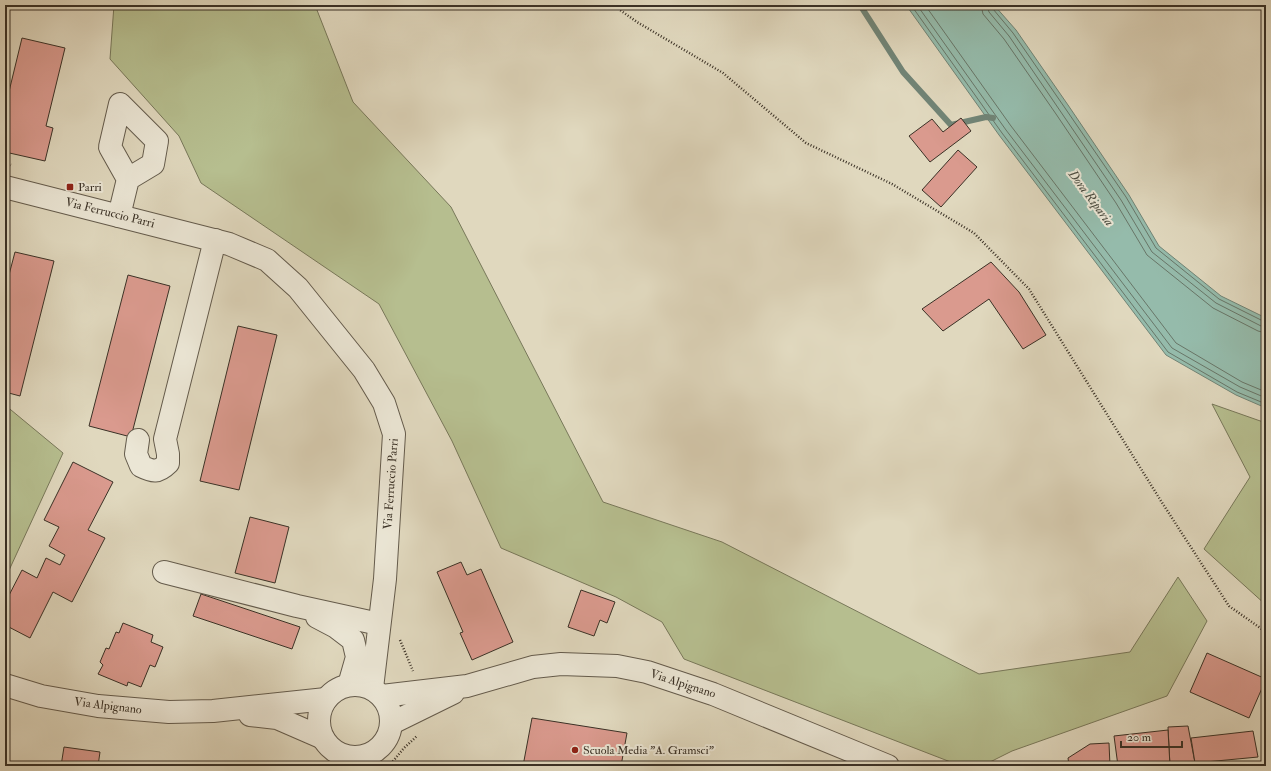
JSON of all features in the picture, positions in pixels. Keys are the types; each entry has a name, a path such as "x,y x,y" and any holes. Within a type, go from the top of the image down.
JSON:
{"street":[{"path":"119,216 128,179"},
{"name":"Via Ferruccio Parri","path":"5,187 215,240 229,244 267,260 298,288 364,370 384,403 394,434 385,579 388,629 377,692"},
{"path":"138,440 136,454 140,466 151,471 161,470 168,463 165,439 215,240"},
{"path":"164,572 388,629"},
{"path":"296,606 336,627 353,640 357,657 349,685"},
{"name":"Via Alpignano","path":"377,692 420,691 467,686 533,667 561,664 617,666 647,672 713,694 888,766"},
{"name":"Via Alpignano","path":"5,685 41,696 98,706 169,712 213,711 326,699"},
{"path":"349,685 377,692 389,706 392,723 388,736 378,749 364,756 348,761 332,749 323,738 319,720 326,699 334,691 349,685"},
{"name":"Via Alpignano","path":"392,723 467,686"},
{"name":"Via Alpignano","path":"213,711 277,718 323,738"}],"path":[{"path":"613,5 637,22 723,73 806,143 892,184 974,234 1029,289 1157,494 1230,606 1266,632"},
{"path":"5,163 12,165"},
{"path":"388,629 414,674 420,691"},
{"path":"389,766 404,748 419,734"}],"shaded area":[{"path":"114,5 315,5 353,102 451,207 603,502 722,542 979,674 1130,652 1178,577 1207,621 1167,696 1012,751 982,766 961,766 684,659 662,622 616,597 501,548 452,441 379,304 201,183 179,136 110,59"},
{"path":"1212,404 1266,423 1266,605 1204,549 1250,477"},
{"path":"5,405 63,453 5,579"}],"water":[{"name":"Dora Riparia","path":"906,5 994,5 1016,30 1068,105 1129,195 1159,246 1221,296 1266,318 1266,408 1236,395 1166,355 999,135"}],"building":[{"path":"22,38 65,48 46,126 53,128 45,161 5,152 5,108"},
{"path":"961,118 971,131 930,162 909,136 932,119 943,132"},
{"path":"958,150 977,167 941,207 922,190"},
{"path":"15,252 54,261 20,396 5,392 5,290"},
{"path":"991,262 1019,292 1046,335 1023,349 989,299 943,331 922,309"},
{"path":"128,275 170,286 131,437 89,426"},
{"path":"238,326 277,335 239,490 200,481"},
{"path":"73,462 113,482 88,530 105,538 72,602 53,592 30,638 5,625 5,603 22,570 37,578 46,558 60,565 65,555 49,546 59,527 44,520"},
{"path":"250,517 289,527 275,583 235,573"},
{"path":"461,562 467,575 481,569 513,642 472,660 460,633 463,632 437,572"},
{"path":"581,590 615,602 607,623 600,620 594,636 568,627"},
{"path":"201,594 300,627 292,649 193,616"},
{"path":"123,623 153,635 151,642 163,647 155,667 150,665 141,687 128,682 127,686 98,674 103,665 100,662 106,648 109,649 116,632 119,633"},
{"path":"1207,653 1266,679 1249,718 1190,692"},
{"name":"Scuola Media \"A. Gramsci\"","path":"532,718 627,733 621,766 523,766"},
{"path":"1188,726 1195,763 1170,766 1168,727"},
{"path":"1168,730 1170,766 1118,766 1114,736"},
{"path":"1253,731 1258,757 1195,763 1191,738"},
{"path":"1109,743 1110,766 1069,766 1068,758 1090,744"},
{"path":"64,747 100,752 98,766 61,766"},
{"path":"200,762 225,766 200,766"}],"waterway":[{"path":"860,5 903,72 951,125 986,117 993,118"}],"place":[{"name":"Parri","path":"70,187"},
{"name":"Scuola Media \"A. Gramsci\"","path":"575,750"}]}
